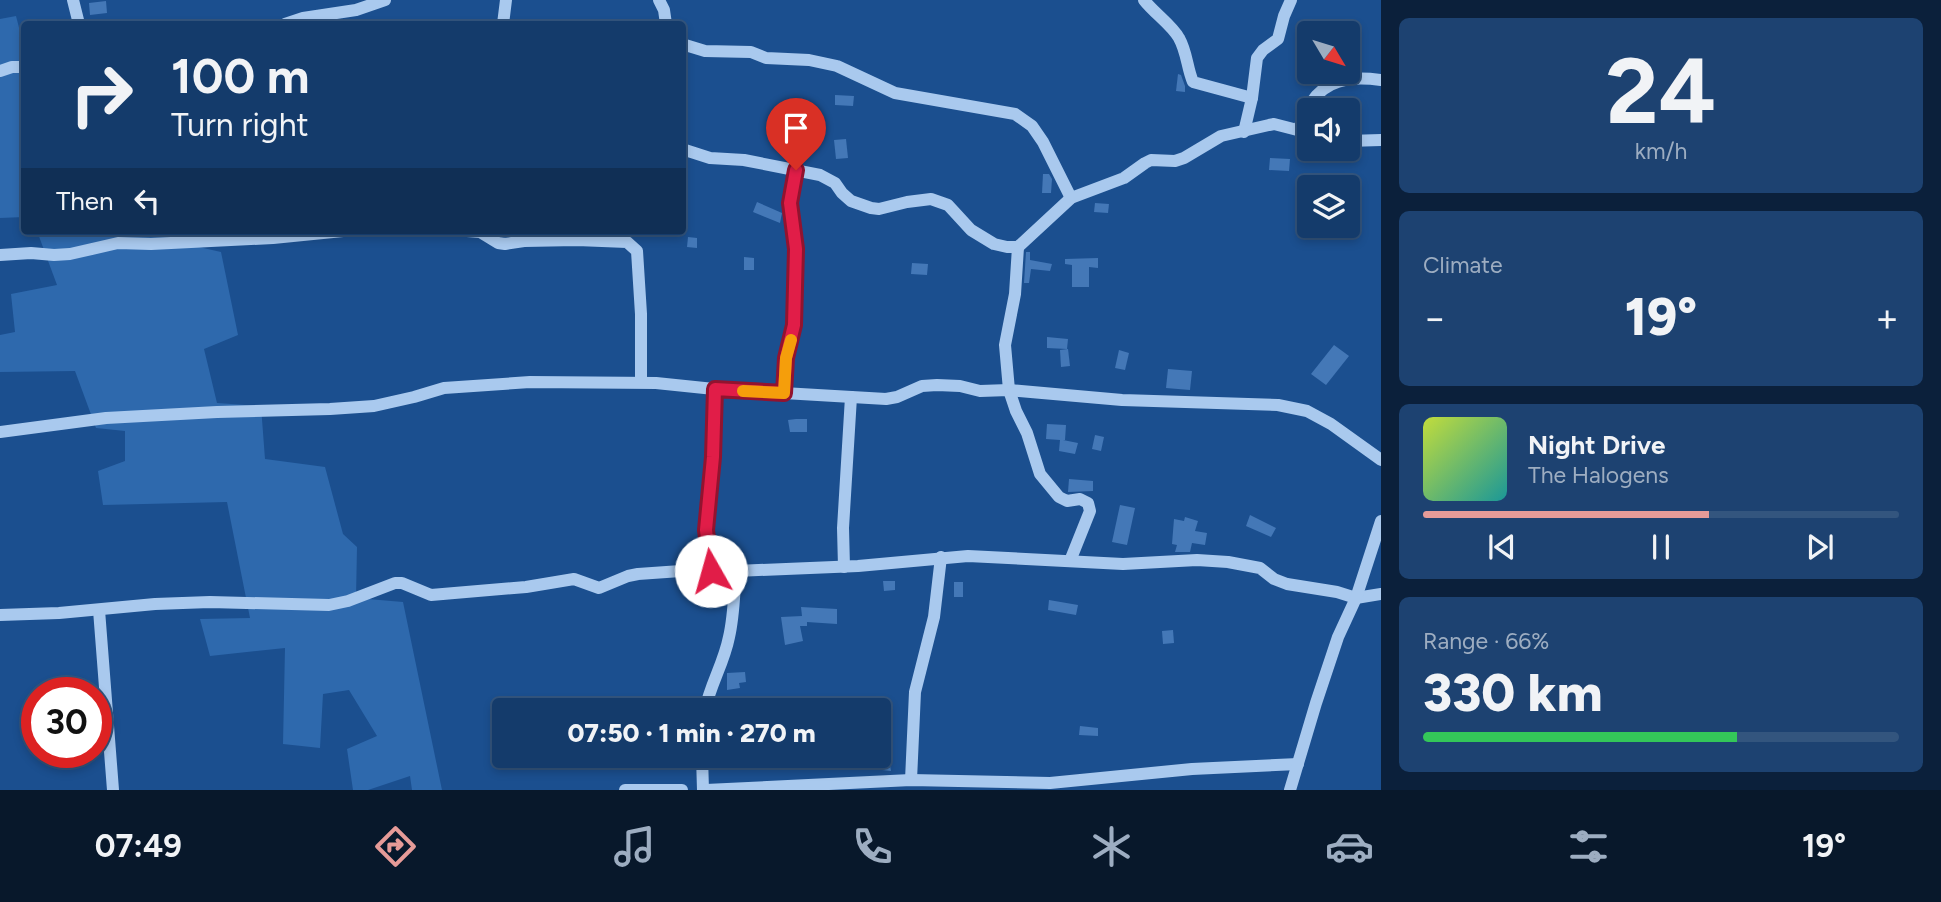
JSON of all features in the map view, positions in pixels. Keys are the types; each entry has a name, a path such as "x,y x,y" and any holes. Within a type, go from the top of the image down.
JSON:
{"street":[{"path":"73,0 78,21"},
{"path":"294,21 356,10 385,0"},
{"path":"503,21 506,0"},
{"path":"659,0 666,21"},
{"path":"1144,0 1177,34 1187,56 1193,82 1252,97"},
{"path":"1244,132 1257,58 1278,39 1291,0"},
{"path":"686,45 705,51 751,52 766,58 808,60 837,66 895,93 1015,114 1032,126 1043,142 1071,198"},
{"path":"0,71 21,67"},
{"path":"1315,98 1331,84 1350,78 1381,79"},
{"path":"686,150 710,158 744,160 820,175 835,183 851,201 871,208 879,209 931,199 948,205 971,230 994,244 1018,247 1071,198 1124,178 1151,160 1175,161 1221,136 1274,124 1297,130"},
{"path":"1360,141 1381,140"},
{"path":"784,393 786,358 794,325 796,249 790,203 796,170"},
{"path":"0,254 70,254 118,243 150,244 303,235"},
{"path":"485,235 505,244 577,240 627,242 633,246 638,251 641,382"},
{"path":"1018,247 1015,294 1005,345 1009,390 1040,474 1059,497 1067,501 1080,499 1088,503 1090,511 1070,561"},
{"path":"0,432 106,418 374,405 444,388 530,382 641,382 886,399 922,386 937,385 960,386 980,391 1009,390 1122,400 1278,405 1307,411 1331,424 1381,460"},
{"path":"711,571 706,530 713,457 715,389"},
{"path":"844,567 843,528 851,397"},
{"path":"1290,790 1338,637 1356,597 1381,521"},
{"path":"0,615 210,602 329,605 348,601 395,583 402,583 430,595 526,587 573,579 599,588 638,573 844,567 968,556 1123,564 1197,560 1228,562 1260,568 1274,579 1287,584 1356,597 1381,594"},
{"path":"911,780 915,692 934,617 941,557"},
{"path":"708,698 730,636 736,571"},
{"path":"99,610 113,790"},
{"path":"703,768 704,790 911,780 1050,782 1192,769 1298,765"},
{"path":"625,790 682,790"}],"shaded area":[{"path":"16,16 21,35 21,217 0,218 0,19"},
{"path":"38,235 180,235 181,243 221,252 238,335 204,349 217,403 261,406 265,459 325,467 343,534 357,547 356,598 403,602 442,790 412,790 410,776 368,790 353,790 347,749 377,736 349,690 323,694 320,748 283,744 285,648 210,656 200,619 250,618 227,502 103,505 98,471 125,461 125,431 96,428 75,371 0,372 0,335 15,332 11,294 57,285"}],"building":[{"path":"106,1 107,13 90,15 89,3"},
{"path":"1178,74 1181,75 1185,92 1176,91"},
{"path":"835,95 854,96 853,106 835,105"},
{"path":"846,139 848,158 836,159 834,140"},
{"path":"1270,158 1290,159 1289,171 1269,170"},
{"path":"1043,174 1049,174 1052,179 1051,193 1042,193"},
{"path":"757,202 782,213 780,223 753,212"},
{"path":"1095,203 1109,204 1108,213 1094,212"},
{"path":"688,237 697,238 697,248 687,247"},
{"path":"1026,252 1030,252 1030,260 1052,264 1050,271 1031,269 1029,283 1024,283"},
{"path":"744,257 754,258 754,270 744,270"},
{"path":"1098,258 1098,268 1089,267 1089,287 1072,287 1072,265 1065,264 1065,259"},
{"path":"912,263 928,264 927,275 911,274"},
{"path":"1047,337 1068,339 1067,349 1047,348"},
{"path":"1334,345 1349,356 1326,385 1311,374"},
{"path":"1068,349 1070,366 1061,367 1060,350"},
{"path":"1119,350 1129,353 1125,370 1115,368"},
{"path":"1168,369 1192,371 1190,390 1166,388"},
{"path":"807,419 807,432 790,432 788,420"},
{"path":"1047,424 1066,425 1063,440 1078,443 1075,454 1059,451 1060,440 1046,439"},
{"path":"1095,435 1104,437 1101,451 1092,449"},
{"path":"1069,479 1093,481 1093,491 1068,492"},
{"path":"1120,505 1135,508 1127,545 1112,542"},
{"path":"1250,515 1276,528 1271,537 1246,526"},
{"path":"1185,517 1198,521 1195,531 1207,533 1205,545 1192,543 1190,552 1175,552 1177,545 1172,544 1174,519 1184,521"},
{"path":"883,581 895,581 895,590 884,591"},
{"path":"954,582 963,582 963,597 954,597"},
{"path":"1049,600 1078,605 1076,615 1048,610"},
{"path":"801,607 837,609 837,624 807,622 807,626 800,626 803,641 785,645 781,617 802,616"},
{"path":"1173,630 1174,643 1163,644 1162,631"},
{"path":"745,672 746,682 739,683 740,688 727,690 727,673"},
{"path":"1080,726 1098,728 1098,736 1079,735"},
{"path":"890,768 891,771 873,769"}],"slow traffic":[{"path":"743,391 784,393 786,358 791,340"}],"route":[{"path":"711,571 706,530 713,457 715,389 784,393 786,358 794,325 797,267 790,203 796,170"}]}
